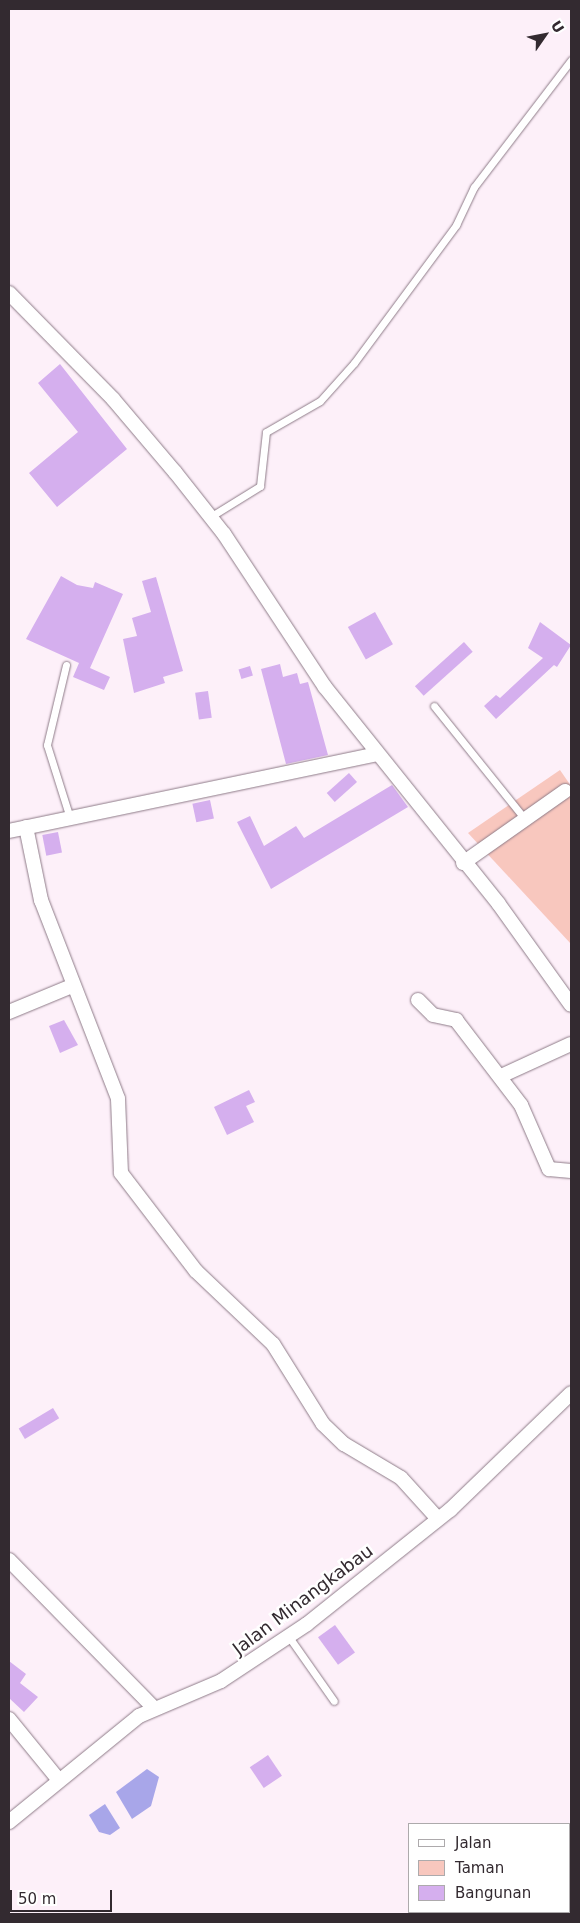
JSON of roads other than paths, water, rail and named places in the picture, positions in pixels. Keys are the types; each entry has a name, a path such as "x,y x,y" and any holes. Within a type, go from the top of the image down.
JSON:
{"street":[{"path":"9,293 113,399 210,517 325,687 571,1005"},
{"path":"9,831 376,754"},
{"path":"463,863 565,791"},
{"path":"26,827 42,900 72,986 118,1099 118,1165 145,1209 196,1271 273,1344 333,1435 401,1478 438,1519"},
{"path":"9,1012 72,986"},
{"path":"418,1000 433,1015 456,1020 501,1076 530,1120 549,1169 571,1171"},
{"path":"501,1076 571,1044"},
{"name":"Jalan Minangkabau","path":"9,1822 58,1779 154,1708 221,1681 289,1637 438,1519 571,1392"},
{"path":"9,1560 154,1708"},
{"path":"9,1719 58,1779"}],"lane":[{"path":"210,517 260,486 266,432 282,419 320,401 354,363 456,225 474,187 571,60"},
{"path":"66,665 48,745 70,818"},
{"path":"434,706 525,819"},
{"path":"289,1637 334,1701"}],"water":[{"path":"147,1769 159,1777 151,1806 132,1819 116,1792"},
{"path":"105,1804 120,1828 110,1835 99,1832 89,1815"}]}
